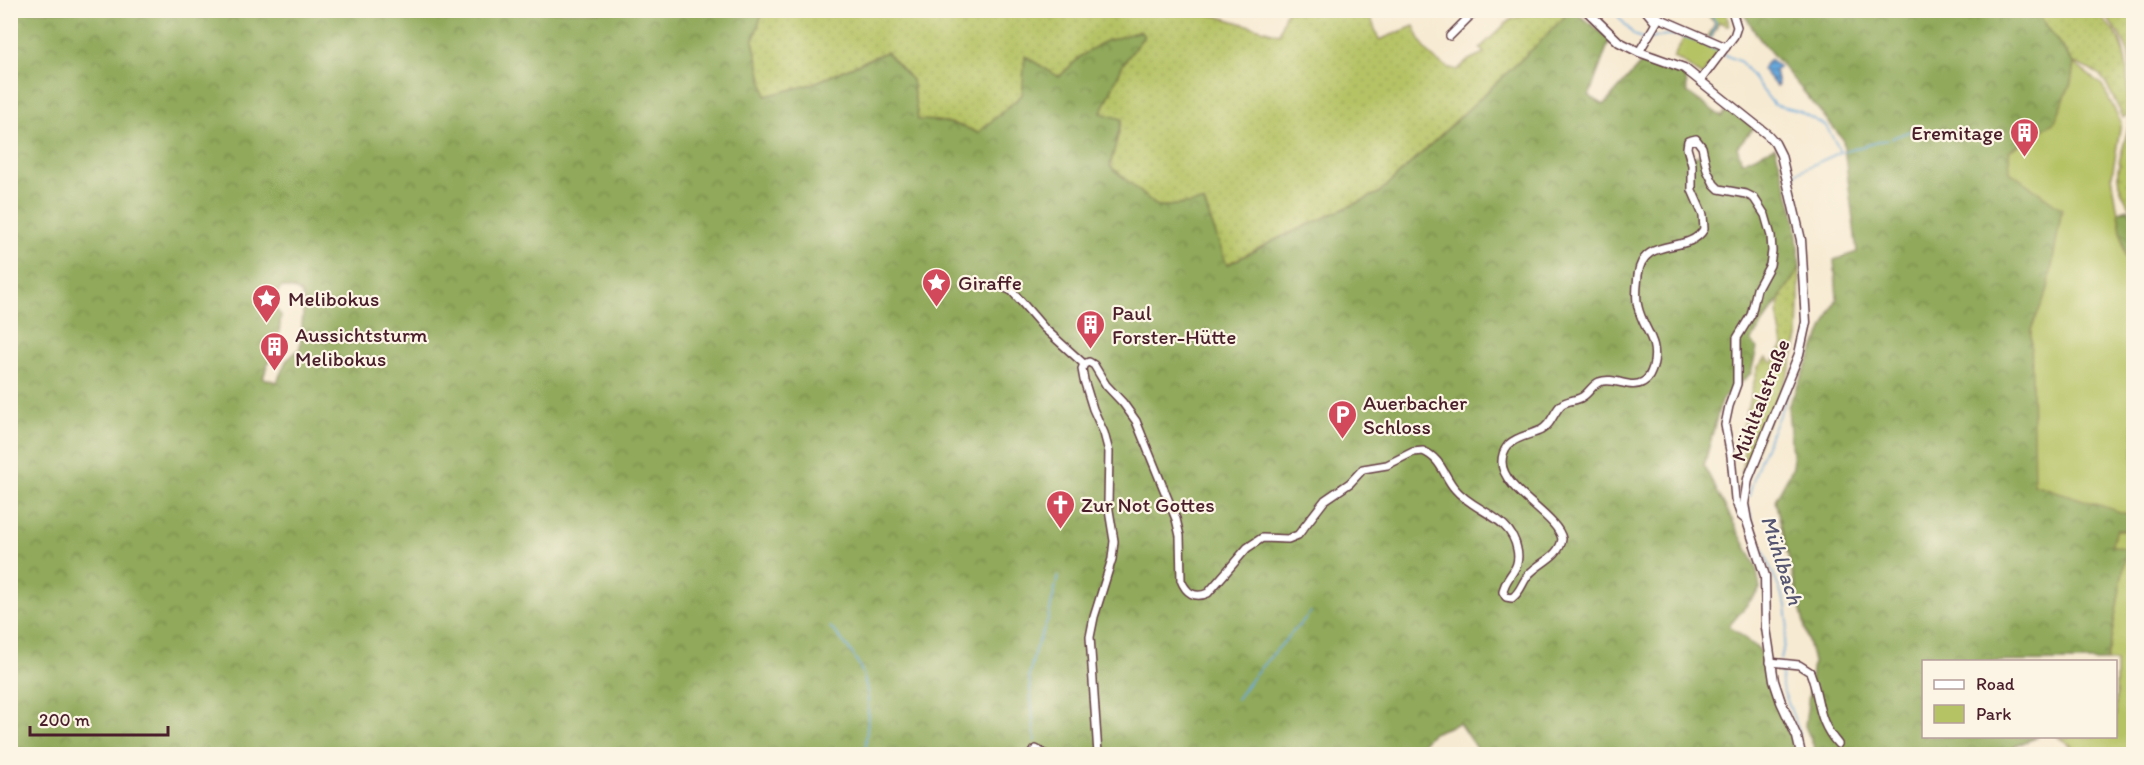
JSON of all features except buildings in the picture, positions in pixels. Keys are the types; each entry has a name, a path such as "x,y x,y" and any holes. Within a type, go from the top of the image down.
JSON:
{"main road":[{"name":"Mühltalstraße","path":"1586,10 1619,42 1679,65 1768,135 1776,143 1781,155 1794,206 1803,258 1806,309 1804,332 1795,366 1748,478 1744,497 1747,521 1765,576 1765,614 1774,662 1774,681 1797,737 1801,754"}],"street":[{"path":"1450,36 1476,10"},
{"path":"1645,10 1657,20 1723,52"},
{"path":"1652,10 1657,20"},
{"path":"1700,81 1723,52 1737,27 1732,12"},
{"path":"1639,51 1657,20"},
{"path":"1084,364 1089,362 1094,365 1106,385 1130,412 1141,432 1176,519 1179,536 1180,580 1183,587 1191,594 1199,596 1208,593 1247,548 1258,540 1291,538 1298,535 1325,500 1363,469 1387,465 1423,451 1434,457 1457,492 1494,516 1513,537 1517,548 1518,564 1514,574 1504,586 1503,592 1509,598 1517,594 1529,575 1558,550 1562,539 1558,528 1509,480 1502,468 1503,454 1509,444 1543,429 1560,406 1585,395 1595,383 1613,380 1635,385 1645,381 1650,375 1654,361 1654,344 1637,306 1639,271 1642,261 1649,254 1657,249 1692,240 1704,229 1703,215 1692,190 1692,165 1687,148 1688,141 1693,139 1697,140 1702,147 1707,170 1714,184 1719,189 1746,194 1754,198 1765,215 1771,236 1770,265 1757,289 1750,315 1737,338 1737,384 1726,419 1725,434 1731,456 1736,499 1741,516 1747,521"},
{"path":"1000,286 1012,291 1044,328 1084,364"},
{"path":"1084,364 1082,369 1092,409 1104,433 1109,452 1108,504 1114,542 1090,637 1098,754"},
{"path":"1774,662 1799,665 1810,672 1818,708 1829,734 1838,744"},
{"path":"1031,754 1036,749 1045,754"}],"green space":[{"path":"1195,10 1279,34 1286,11 1368,10 1379,40 1414,26 1429,54 1441,64 1457,70 1469,60 1484,53 1480,48 1510,20 1535,11 1560,11 1565,16 1379,193 1277,239 1226,265 1204,202 1158,207 1110,166 1122,119 1101,114 1123,64 1144,36 1081,56 1059,77 1022,95 978,133 949,123 918,121 912,80 886,52 812,84 766,97 753,41 763,11"},
{"path":"10,11 763,11 753,41 766,96 812,84 886,52 912,80 918,120 949,123 978,133 1022,95 1025,56 1059,77 1081,56 1103,42 1140,31 1144,36 1123,64 1101,113 1122,119 1110,166 1158,207 1204,202 1227,265 1277,239 1379,193 1570,11 1574,11 1610,39 1589,96 1604,105 1644,60 1686,76 1687,92 1722,117 1728,108 1754,127 1737,147 1742,162 1775,147 1795,216 1800,268 1751,341 1757,348 1751,373 1721,401 1704,466 1756,566 1760,589 1729,626 1760,650 1770,689 1793,743 1794,754 1480,754 1459,723 1433,733 1414,754 11,754","holes":["1693,136 1706,153 1688,159 1688,138","282,287 301,293 304,302 300,348 286,361 277,382 263,378 268,364 277,354 281,315 274,307 276,294"]},
{"path":"1704,11 1719,11 1727,15 1729,26 1719,22 1712,37 1708,38 1715,23"},
{"path":"1739,11 2036,11 2074,64 2071,83 2055,122 2062,209 2048,289 2031,330 2130,515 2130,530 2111,545 2127,549 2106,660 1922,660 1922,738 2035,738 2015,746 2009,754 1817,754 1805,726 1813,662 1775,500 1793,467 1788,407 1837,298 1834,260 1857,252 1843,139 1759,38 1743,12"},
{"path":"2036,11 2093,11 2111,27 2125,55 2127,116 2123,117 2099,74 2072,62"},
{"path":"2104,11 2133,11 2133,211 2120,187 2118,176 2120,156 2131,113 2132,87 2129,55"},
{"path":"1685,36 1720,52 1702,76 1673,58"},
{"path":"2074,64 2102,85 2121,122 2112,176 2125,256 2134,273 2133,754 2063,754 2072,746 2060,738 2117,738 2117,660 2106,660 2127,549 2111,545 2117,530 2130,530 2130,515 2034,484 2031,330 2048,289 2062,209 2010,172 2009,151 2055,122 2071,83"},
{"path":"2128,209 2133,216 2133,273 2125,256 2118,212"},
{"path":"1800,268 1798,337 1791,366 1740,491 1745,442 1742,429 1758,367 1766,358 1773,363 1783,345 1778,320 1779,304"}],"water":[{"path":"1770,59 1779,67 1775,71 1778,85 1776,86 1762,69"}],"waterway":[{"name":"Mühlbach","path":"1613,10 1634,35 1645,39"},
{"path":"1711,38 1716,22 1712,17 1717,13"},
{"name":"Mühlbach","path":"1649,39 1666,35 1681,36 1719,52"},
{"name":"Mühlbach","path":"1723,54 1741,62 1774,105 1799,111 1826,126 1841,152 1797,172 1792,179 1804,234"},
{"name":"Mühlbach","path":"1892,138 1921,127"},
{"name":"Mühlbach","path":"1843,152 1888,139"},
{"name":"Mühlbach","path":"1805,239 1810,305"},
{"name":"Mühlbach","path":"1804,348 1809,327"},
{"name":"Mühlbach","path":"1749,497 1764,449 1797,370"},
{"name":"Mühlbach","path":"1748,504 1753,525 1786,605 1788,623 1781,660"},
{"path":"1035,741 1029,676 1035,650 1048,619 1058,576"},
{"path":"1237,699 1255,674 1311,612"},
{"path":"830,627 854,655 863,676 868,699 866,754"},
{"name":"Mühlbach","path":"1781,665 1782,687 1800,734"}],"place":[{"name":"Eremitage","path":"2024,158"},
{"name":"Giraffe","path":"937,308"},
{"name":"Melibokus","path":"267,324"},
{"name":"Paul Forster-Hütte","path":"1091,350"},
{"name":"Aussichtsturm Melibokus","path":"274,372"},
{"name":"Auerbacher Schloss","path":"1342,440"},
{"name":"Zur Not Gottes","path":"1060,530"}]}
